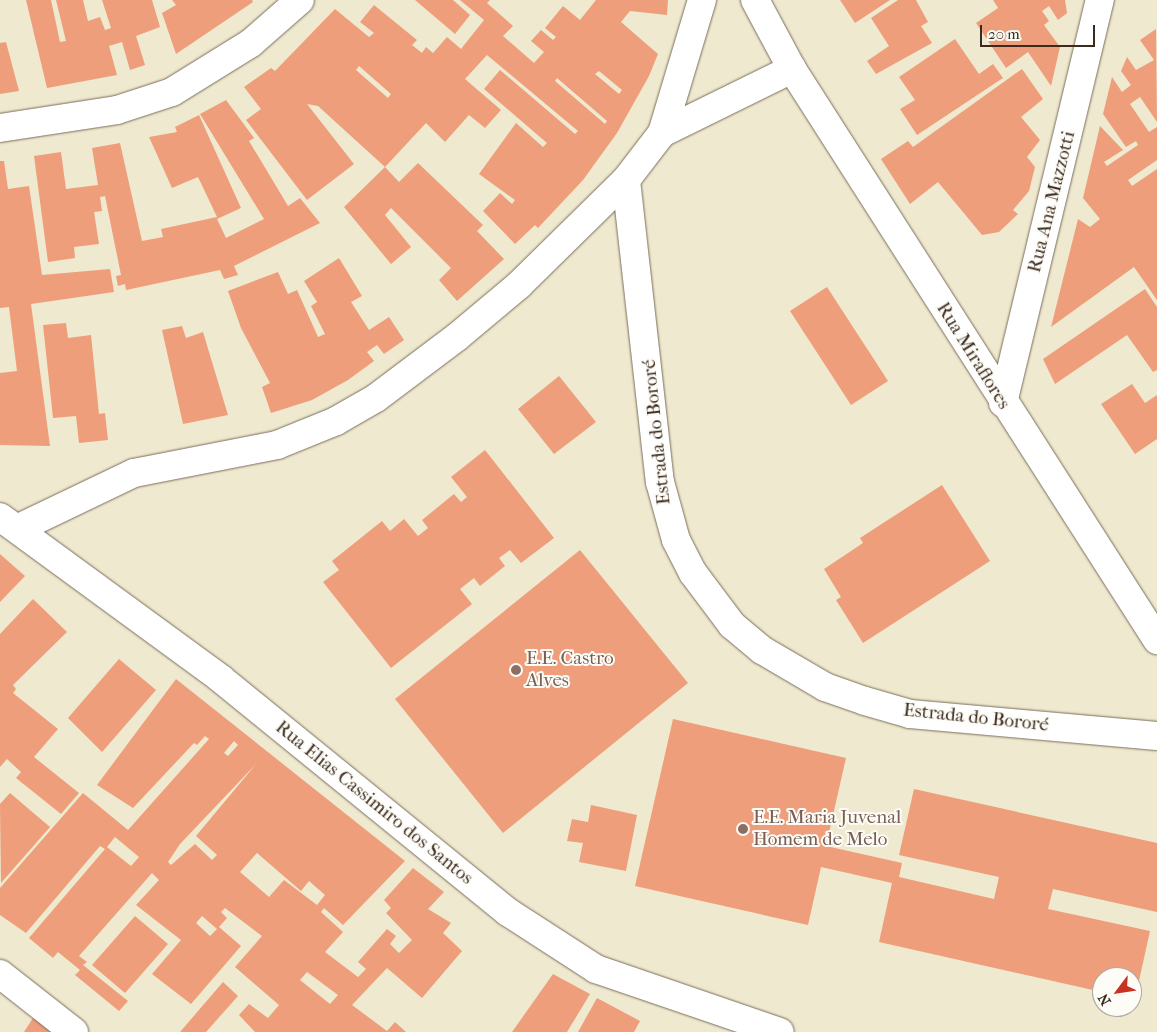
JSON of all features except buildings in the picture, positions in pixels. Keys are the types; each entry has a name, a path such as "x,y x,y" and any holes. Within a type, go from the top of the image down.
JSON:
{"street":[{"path":"0,128 117,110 172,92 251,43 300,0"},
{"path":"10,522 134,473 276,444 336,421 376,398 464,331 519,285 626,180 662,133 702,0"},
{"name":"Rua Miraflores","path":"755,0 792,69 1003,403 1157,640"},
{"name":"Rua Ana Mazzotti","path":"1003,403 1100,0"},
{"path":"662,133 792,69"},
{"name":"Estrada do Bororé","path":"626,180 665,509 693,573 732,624 762,650 825,687 910,714 1157,736"},
{"name":"Rua Elias Cassimiro dos Santos","path":"10,522 221,679 508,912 596,969 780,1032"},
{"path":"0,974 74,1032"}],"place":[{"name":"E.E. Castro Alves","path":"516,670"},
{"name":"E.E. Maria Juvenal Homem de Melo","path":"743,829"}]}
